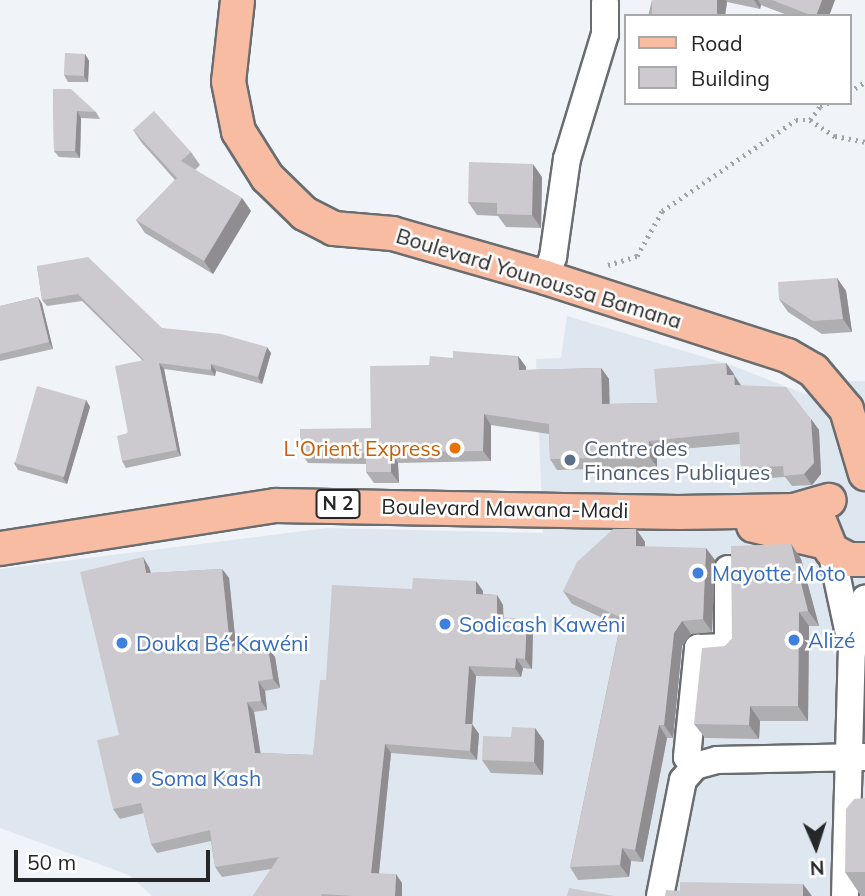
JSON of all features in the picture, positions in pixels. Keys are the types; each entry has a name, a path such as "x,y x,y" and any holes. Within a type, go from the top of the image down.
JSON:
{"main road":[{"name":"Boulevard Younoussa Bamana","path":"237,0 228,81 238,131 267,177 304,213 333,229 391,233 545,277 787,355 832,388 854,426 852,487 820,520 828,546"},
{"name":"Boulevard Mawana-Madi","path":"0,548 275,505 678,512 793,510 852,487"},
{"name":"Boulevard Mawana-Madi","path":"678,512 793,531 828,546 849,559 865,559"}],"street":[{"path":"545,277 553,257 567,159 605,34 605,2"},
{"path":"828,546 852,652 857,757 845,896"},
{"path":"695,766 687,757 698,648 728,647 728,569"},
{"path":"852,652 865,599"},
{"path":"660,896 683,780 695,766 717,760 857,757"}],"path":[{"path":"810,120 823,105"},
{"path":"596,266 637,256 662,211 775,131 796,120 810,120 835,136 865,142"}],"shaded area":[{"path":"567,316 731,365 805,394 844,381 865,381 865,896 152,896 129,875 0,828 0,569 327,528 543,533 536,359 561,358"}],"building":[{"path":"652,0 717,0 717,14 652,14"},
{"path":"772,0 822,0 817,14 808,14"},
{"path":"65,53 85,54 84,76 64,75"},
{"path":"53,89 71,89 96,112 77,111 75,151 54,151"},
{"path":"154,111 191,152 181,161 242,198 204,261 136,220 177,178 133,130"},
{"path":"469,162 533,164 532,215 497,214 497,203 468,202"},
{"path":"88,257 162,328 221,334 267,347 258,377 211,364 211,370 159,363 177,450 122,461 117,436 128,433 115,366 144,360 78,294 42,300 37,266"},
{"path":"837,278 843,319 813,321 779,299 778,282"},
{"path":"38,297 49,342 0,354 0,306"},
{"path":"453,351 518,356 519,370 601,368 602,404 657,403 654,369 726,363 727,375 734,375 735,385 786,387 811,419 814,463 804,474 784,476 783,466 741,468 739,432 649,441 650,457 550,459 549,424 484,414 483,451 391,452 391,472 366,472 366,453 300,452 300,429 371,428 370,366 429,365 430,356 453,358"},
{"path":"37,386 86,400 64,477 15,463"},
{"path":"613,529 636,529 636,546 706,548 703,619 682,621 674,633 664,725 659,725 635,850 622,848 620,865 570,867 622,618 563,591 577,562"},
{"path":"791,544 808,611 799,612 798,706 750,706 749,725 694,724 702,648 725,646 732,639 731,546"},
{"path":"143,557 146,573 222,569 230,647 252,643 253,650 268,648 273,679 258,681 261,701 247,702 255,753 313,755 320,680 326,680 332,585 412,589 413,578 476,581 476,594 497,595 497,617 527,619 525,659 516,658 515,668 469,666 465,724 472,724 470,751 385,744 371,873 396,874 395,896 253,896 279,857 215,867 210,830 151,844 141,803 113,809 97,740 119,735 80,572"},
{"path":"512,727 535,728 534,762 482,760 483,736 511,737"},
{"path":"865,798 865,872 845,872 846,809 854,799"},
{"path":"680,882 803,884 803,896 665,896 666,890 680,891"},
{"path":"569,888 614,896 567,896"}],"place":[{"name":"L'Orient Express","path":"455,448"},
{"name":"Centre des Finances Publiques","path":"570,460"},
{"name":"Mayotte Moto","path":"698,573"},
{"name":"Sodicash Kawéni","path":"445,624"},
{"name":"Alizé","path":"794,640"},
{"name":"Douka Bé Kawéni","path":"122,643"},
{"name":"Soma Kash","path":"137,778"}]}
